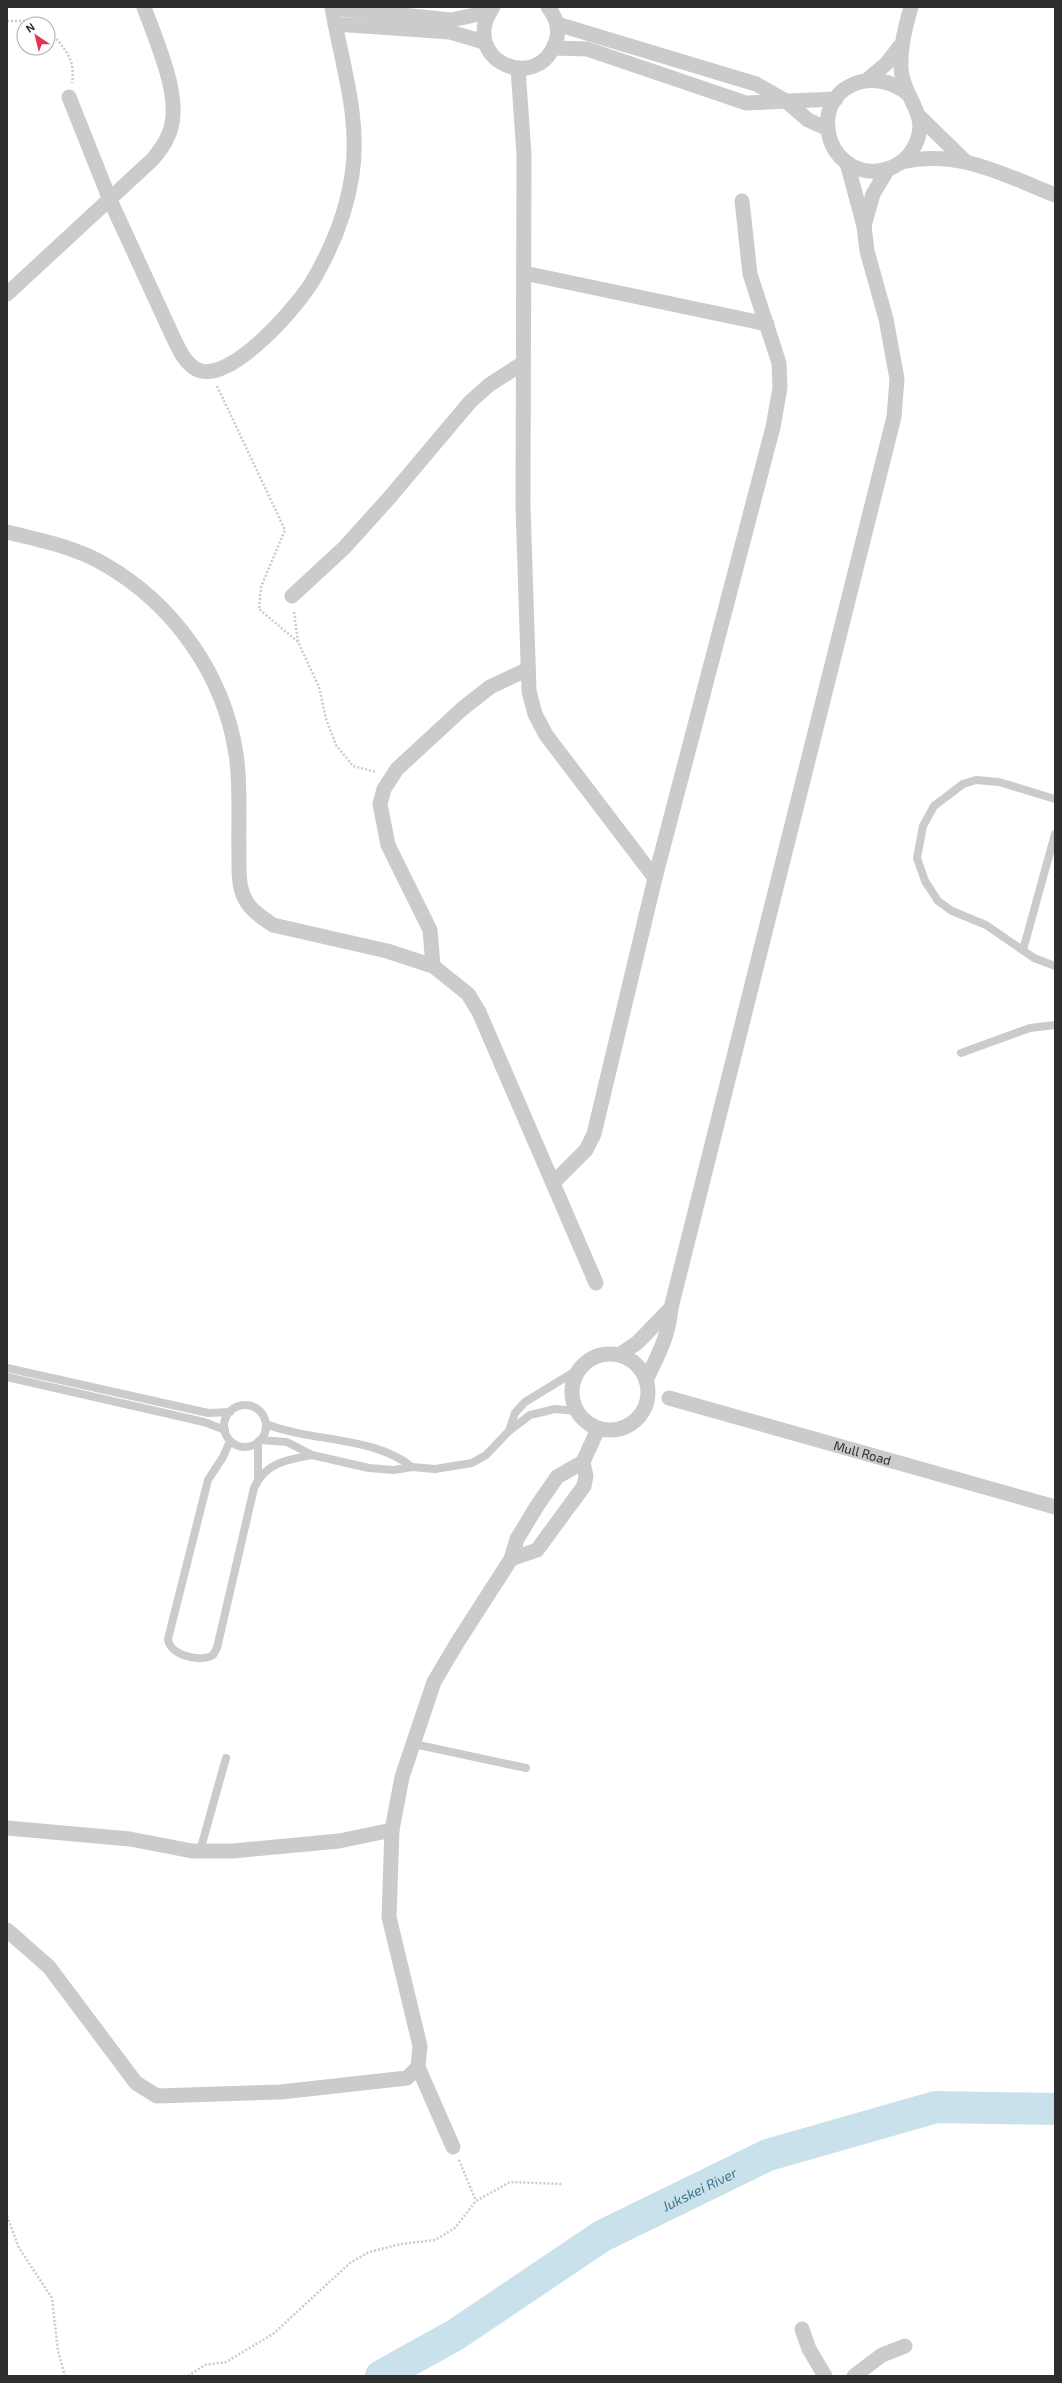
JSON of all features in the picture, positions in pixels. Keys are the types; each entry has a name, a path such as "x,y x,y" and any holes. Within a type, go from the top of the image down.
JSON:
{"street":[{"path":"7,294 153,159 168,138 173,118 173,101 169,80 144,7"},
{"path":"491,10 483,29 484,42 490,53 499,62 518,68 536,66 546,58 554,48 558,36 557,24 548,7"},
{"path":"911,7 900,46 901,72 908,94 920,116 964,160"},
{"path":"69,97 110,200 173,337 184,358 197,369 210,371 227,366 247,353 277,325 315,278 337,229 352,175 354,140 349,92 332,8 450,20 491,10"},
{"path":"335,24 450,32 484,42"},
{"path":"557,24 756,84 786,101 808,120 828,129"},
{"path":"646,1380 665,1342 670,1324 671,1308 894,417 897,379 886,319 867,251 864,226 847,163 834,148 828,129 829,114 836,100 846,88 867,80 886,64 900,46"},
{"path":"554,48 587,49 746,103 836,100"},
{"path":"518,68 524,155 523,514 529,691 535,714 546,735 655,878"},
{"path":"867,80 888,81 899,86 908,94"},
{"path":"864,226 873,194 895,166 911,153 917,142 920,129 920,116"},
{"path":"847,163 867,171 932,157 964,160 1055,195"},
{"path":"554,1182 586,1150 594,1134 655,878 773,427 780,388 779,369 767,324 750,274 742,201"},
{"path":"524,273 767,324"},
{"path":"292,596 344,548 390,497 470,402 488,385 523,363"},
{"path":"7,532 72,550 104,564 135,585 190,642 210,672 225,706 236,755 240,877 244,898 261,918 273,925 386,951 434,966 468,994 479,1012 554,1182 596,1283"},
{"path":"434,966 430,930 388,845 380,804 384,789 392,776 440,729 490,687 528,669"},
{"path":"619,1355 637,1343 671,1308"},
{"path":"619,1355 631,1360 640,1369 646,1380 648,1392 641,1414 632,1423 622,1428 610,1430 598,1429 585,1422 576,1411 572,1400 572,1389 579,1369 597,1356 619,1355"},
{"name":"Mull Road","path":"669,1398 1055,1507"},
{"path":"453,2147 418,2067 420,2046 389,1917 392,1830 402,1777 434,1682 469,1622 512,1559 517,1539 557,1477 583,1462 598,1429"},
{"path":"512,1559 537,1550 556,1525 584,1486 586,1476 583,1462"},
{"path":"7,1828 130,1839 200,1851 233,1851 339,1841 392,1830"},
{"path":"7,1930 49,1967 136,2083 157,2096 288,2091 407,2078 418,2067"},
{"path":"802,2329 809,2349 825,2376"},
{"path":"854,2376 882,2356 905,2346"}],"lane":[{"path":"1055,799 998,782 976,780 963,784 934,806 923,826 918,858 925,881 938,901 952,911 986,925 1034,958 1055,966"},
{"path":"1023,950 1055,834"},
{"path":"961,1053 1030,1028 1055,1025"},
{"path":"7,1368 208,1413 230,1412 240,1406 252,1406 261,1413 266,1424 265,1432 260,1441 258,1479 215,1652 210,1657 203,1659 176,1652 169,1646 168,1639 208,1480 223,1457 230,1440"},
{"path":"509,1431 515,1413 525,1402 579,1369"},
{"path":"7,1377 204,1422 224,1430"},
{"path":"230,1412 224,1423 224,1430 230,1440 244,1447 260,1441 295,1445 312,1455 369,1468 394,1470 412,1467 435,1469 472,1464 486,1455 509,1431 530,1415 541,1411 555,1409 576,1411"},
{"path":"266,1424 293,1433 374,1448 399,1457 412,1467"},
{"path":"258,1479 266,1470 277,1463 312,1455"},
{"path":"414,1744 526,1768"},
{"path":"200,1851 226,1758"}],"path":[{"path":"56,40 70,58 74,69 69,97"},
{"path":"210,371 285,530 261,587 259,609 298,642"},
{"path":"292,596 298,642 319,687 326,719 336,745 353,766 392,776"},
{"path":"453,2147 476,2201"},
{"path":"188,2376 205,2365 226,2362 273,2334 350,2263 369,2252 401,2244 435,2240 455,2228 476,2201 510,2182 563,2184"},
{"path":"7,2216 19,2248 52,2298 58,2351 65,2376"}],"waterway":[{"name":"Jukskei River","path":"381,2376 455,2335 602,2236 768,2155 936,2107 1055,2109"}]}
